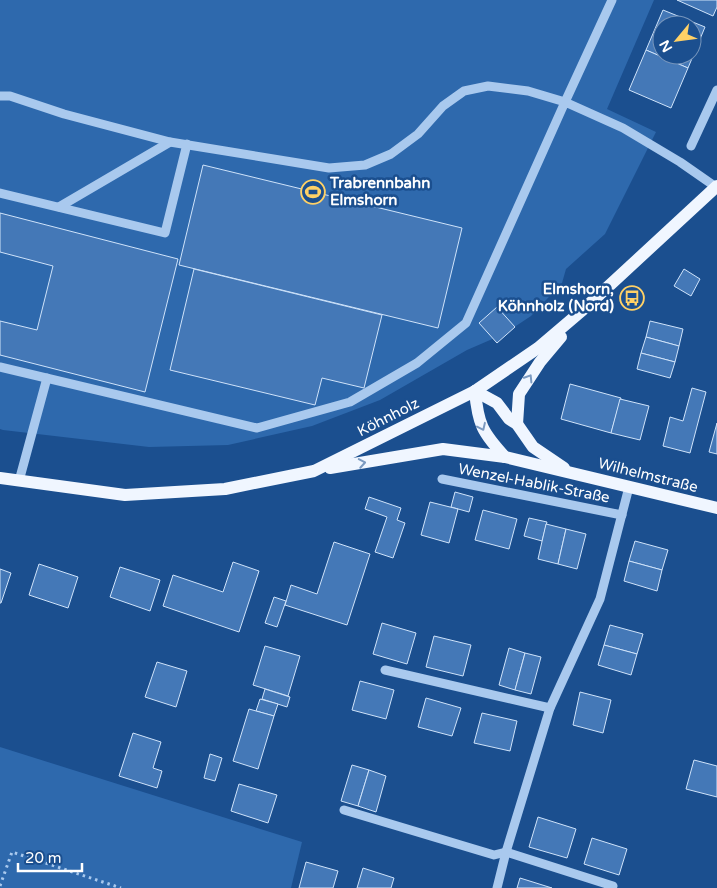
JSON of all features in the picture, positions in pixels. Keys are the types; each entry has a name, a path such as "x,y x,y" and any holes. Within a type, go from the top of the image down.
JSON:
{"main road":[{"name":"Köhnholz","path":"0,478 124,495 225,489 314,471 475,391 538,348 585,308 716,187"},
{"path":"517,424 519,394 540,362 585,308"},
{"path":"475,391 477,415 484,432 505,457"},
{"name":"Wilhelmstraße","path":"475,391 497,404 509,419 517,424 533,447 572,473"},
{"name":"Wilhelmstraße","path":"314,471 443,449 505,457 717,508"}],"street":[{"path":"0,367 257,428 350,402 416,363 466,323 612,0"},
{"path":"0,96 10,96 64,114 170,142 329,168 364,165 391,154 418,134 443,106 464,91 488,86 528,91 566,102 623,128 680,162 716,187"},
{"path":"691,146 717,90"},
{"path":"59,208 170,142"},
{"path":"0,193 165,234 187,144"},
{"path":"18,481 47,378"},
{"name":"Wenzel-Hablik-Straße","path":"442,479 622,515"},
{"name":"Wenzel-Hablik-Straße","path":"497,888 506,852 550,708 600,599 629,487"},
{"path":"385,670 550,708"},
{"path":"344,810 494,855 506,852 613,886"}],"path":[{"path":"0,886 12,852 121,888"}],"shaded area":[{"name":"Trabrennbahn Elmshorn","path":"0,0 654,0 607,109 656,132 605,234 566,269 562,283 531,316 504,334 467,350 380,400 312,426 228,445 149,447 3,430 0,429"},
{"path":"0,747 302,842 291,888 0,888"}],"building":[{"path":"677,0 717,0 717,7 713,16"},
{"path":"663,10 675,15 661,15"},
{"path":"652,36 652,53 646,50"},
{"path":"646,50 652,53 652,65 681,65 688,68 671,108 629,90"},
{"path":"203,165 462,228 438,328 179,265"},
{"path":"0,213 178,259 145,392 0,355 0,321 37,330 53,266 0,252"},
{"path":"194,269 382,315 364,388 322,378 315,405 170,370"},
{"path":"684,269 700,279 691,296 674,286"},
{"path":"497,307 515,327 497,343 479,323"},
{"path":"650,321 683,329 679,346 646,337"},
{"path":"646,337 679,346 675,362 641,353"},
{"path":"641,353 675,362 670,378 637,369"},
{"path":"570,384 621,398 611,433 561,419"},
{"path":"692,388 706,392 690,453 663,446 670,417 683,421"},
{"path":"620,399 649,406 640,440 611,433"},
{"path":"717,423 717,454 709,452"},
{"path":"455,492 473,497 469,512 451,507"},
{"path":"369,497 401,508 397,520 405,523 393,558 375,552 387,517 365,509"},
{"path":"430,502 458,509 449,543 421,535"},
{"path":"483,510 517,519 509,549 475,540"},
{"path":"529,518 547,522 542,541 524,536"},
{"path":"546,524 566,529 558,564 538,559"},
{"path":"566,529 586,534 577,569 558,564"},
{"path":"635,541 668,550 662,570 629,561"},
{"path":"334,542 370,554 347,625 285,605 291,585 317,594"},
{"path":"629,561 662,570 657,591 624,581"},
{"path":"233,562 259,571 239,632 163,606 173,575 223,592"},
{"path":"39,564 78,577 68,608 29,595"},
{"path":"120,567 160,580 150,611 110,597"},
{"path":"0,569 11,573 1,603 0,603"},
{"path":"274,597 286,601 277,627 265,623"},
{"path":"382,623 416,633 407,664 373,654"},
{"path":"610,625 643,634 637,654 604,645"},
{"path":"434,636 471,645 463,676 426,667"},
{"path":"604,645 637,654 631,675 598,665"},
{"path":"265,646 300,656 288,696 253,685"},
{"path":"509,648 525,653 515,690 499,685"},
{"path":"525,653 541,657 531,694 515,690"},
{"path":"157,662 187,671 176,707 145,697"},
{"path":"360,681 394,690 386,719 352,710"},
{"path":"265,689 290,697 287,707 262,699"},
{"path":"580,692 611,700 603,733 573,725"},
{"path":"426,698 461,708 452,736 418,727"},
{"path":"260,699 278,704 274,716 256,711"},
{"path":"249,709 274,716 258,769 233,761"},
{"path":"482,713 517,721 510,751 474,743"},
{"path":"133,733 161,742 153,768 162,771 157,788 119,776"},
{"path":"210,754 222,758 215,781 204,778"},
{"path":"694,760 717,766 717,797 686,789"},
{"path":"352,765 369,770 358,806 341,801"},
{"path":"369,770 386,776 376,812 358,806"},
{"path":"239,784 277,795 268,823 231,811"},
{"path":"538,817 576,829 567,858 529,847"},
{"path":"592,838 627,849 619,875 584,864"},
{"path":"306,862 338,871 333,888 299,888"},
{"path":"363,868 394,878 391,888 357,888"},
{"path":"520,878 552,888 517,888"}],"place":[{"name":"Trabrennbahn Elmshorn","path":"313,192"},
{"name":"Elmshorn, Köhnholz (Nord)","path":"632,298"}]}
